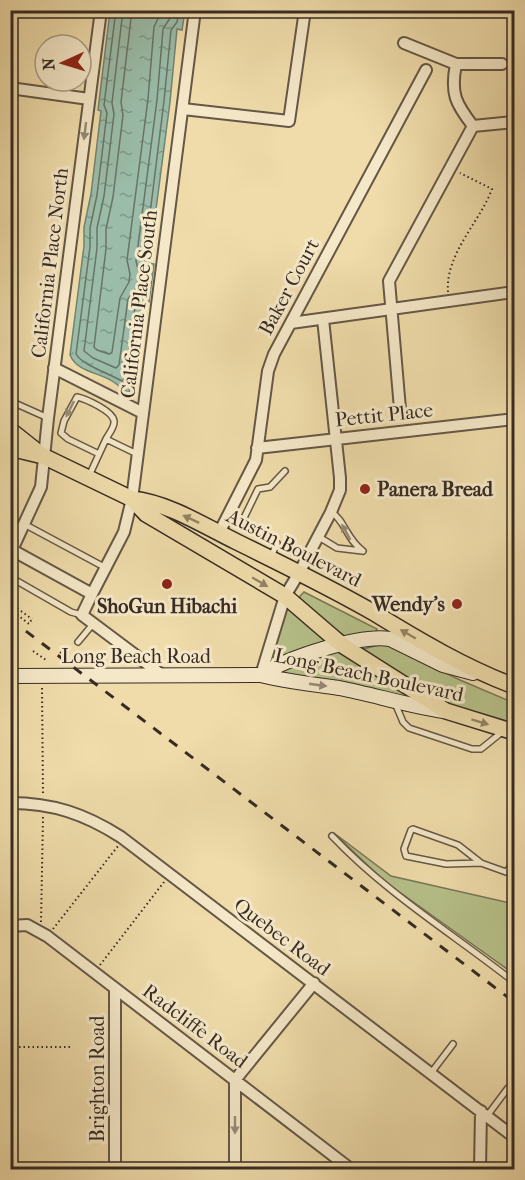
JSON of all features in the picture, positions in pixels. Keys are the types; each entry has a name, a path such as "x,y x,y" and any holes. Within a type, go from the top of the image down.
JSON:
{"main road":[{"name":"Austin Boulevard","path":"10,430 43,456 132,500 146,514 285,596 342,645 446,711"},
{"name":"Austin Boulevard","path":"10,448 43,456"},
{"name":"Austin Boulevard","path":"132,500 147,501 219,533 299,573 407,634 497,680"},
{"name":"Long Beach Boulevard","path":"261,675 286,661 374,638 390,639 443,665 514,686"},
{"name":"Long Beach Boulevard","path":"261,675 339,688 446,711 510,731"},
{"name":"Long Beach Road","path":"10,676 261,675"}],"street":[{"name":"California Place North","path":"11,551 41,487 54,368 101,10"},
{"name":"California Place South","path":"82,615 124,532 132,500 195,10"},
{"path":"183,109 289,121 305,10"},
{"path":"404,43 456,64 502,64"},
{"path":"456,64 453,79 457,106 473,126"},
{"name":"Baker Court","path":"219,533 256,460 268,371 291,323 426,70"},
{"path":"10,88 89,99"},
{"path":"473,126 514,122"},
{"path":"400,409 388,281 473,126"},
{"path":"291,323 514,292"},
{"path":"261,675 285,596 319,537 340,485 323,319"},
{"path":"54,368 143,413"},
{"name":"Pettit Place","path":"257,448 514,419"},
{"path":"11,551 92,594"},
{"path":"82,615 162,675"},
{"name":"Quebec Road","path":"10,803 43,804 79,814 99,823 170,874 514,1137"},
{"name":"Radcliffe Road","path":"10,926 27,926 44,934 349,1167"},
{"path":"235,1170 235,1080 314,983"},
{"name":"Brighton Road","path":"115,988 115,1170"},
{"path":"480,1166 484,1114"}],"lane":[{"path":"88,478 114,423 113,417 103,408 77,397 64,421 61,433 68,439 99,454"},
{"path":"10,400 48,418"},
{"path":"106,440 138,455"},
{"path":"244,482 258,489 270,487 285,471"},
{"path":"258,489 242,522 246,527 277,543 270,559"},
{"path":"319,537 337,548 363,551 348,537 339,517 331,512"},
{"path":"24,524 106,568"},
{"path":"237,542 246,527"},
{"path":"10,577 72,612 82,615"},
{"path":"78,642 93,624"},
{"path":"394,701 403,722 409,728 472,749 481,749 510,731"},
{"path":"481,863 446,864 406,856 404,849 411,830 417,830 458,845 481,863 506,872 514,863"},
{"path":"332,836 390,890 462,941 514,982"},
{"path":"431,1073 453,1044"},
{"path":"484,1114 508,1088"}],"path":[{"path":"449,301 447,283 449,274 460,248 486,205 492,189 450,168"},
{"path":"10,603 32,619 29,624 10,609"},
{"path":"33,651 46,660"},
{"path":"60,652 71,660"},
{"path":"42,676 44,934"},
{"path":"44,934 123,839"},
{"path":"94,972 170,874"},
{"path":"10,1047 70,1047"},
{"path":"349,1167 363,1163 480,1166"}],"green space":[{"path":"304,592 377,629 374,635 350,640 300,602 300,596"},
{"path":"287,601 337,644 266,668"},
{"path":"383,644 514,703 514,725 451,706 413,687 363,649"},
{"path":"341,651 432,707 268,674 281,666"},
{"path":"334,833 391,876 514,904 514,974 384,881"}],"water":[{"path":"110,11 185,11 182,30 177,29 149,263 154,264 149,302 142,301 129,393 112,381 78,365 70,355 84,246 84,227 91,194 101,111 98,110"}],"railway":[{"path":"10,619 514,1002"}],"place":[{"name":"Panera Bread","path":"365,489"},
{"name":"ShoGun Hibachi","path":"167,584"},
{"name":"Wendy's","path":"457,604"}]}
